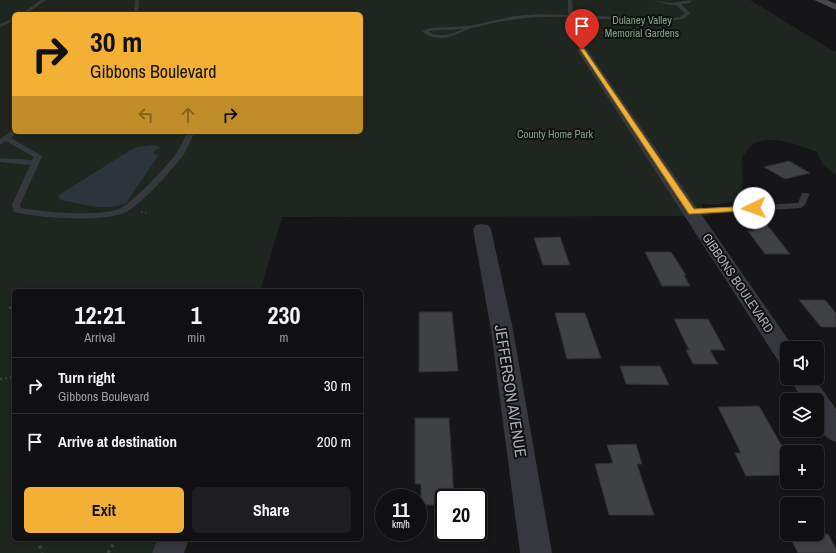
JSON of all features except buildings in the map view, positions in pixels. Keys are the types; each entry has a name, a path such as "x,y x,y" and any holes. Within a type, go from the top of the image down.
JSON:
{"street":[{"path":"819,0 836,7"},
{"name":"GIBBONS BOULEVARD","path":"582,50 780,345"},
{"name":"JEFFERSON AVENUE","path":"482,229 502,330 536,553"},
{"path":"824,412 836,431"},
{"path":"168,553 173,541"}],"lane":[{"path":"26,12 44,0"},
{"path":"136,12 137,0"},
{"path":"570,0 571,26 582,50"},
{"path":"654,0 678,4 688,2 690,0"},
{"path":"469,27 464,31 448,36 432,35 424,31 431,29 469,27 514,17 541,15 655,20 674,19 688,13 678,4"},
{"path":"0,26 12,20"},
{"path":"12,133 3,141 38,156 19,196 16,205 17,210 38,213 102,214 123,210 133,202 178,155 190,134"},
{"path":"0,160 35,163"},
{"path":"692,212 801,205 805,195"}],"path":[{"path":"0,380 12,377"},
{"path":"39,541 42,553"},
{"path":"108,553 115,541"}],"green space":[{"path":"0,0 750,0 833,51 836,51 836,175 823,165 817,152 779,141 761,141 753,144 742,158 742,189 737,198 733,201 725,203 701,204 709,216 282,217 261,289 12,289 12,541 183,541 180,553 0,553"}],"shaded area":[{"path":"155,145 161,148 154,151 154,154 158,156 126,203 119,206 103,207 64,201 59,198 59,195 129,151 137,147"}],"route":[{"path":"582,50 692,212 754,208"}],"park label":[{"name":"Dulaney Valley Memorial Gardens","path":"642,26"},
{"name":"County Home Park","path":"555,134"}]}
